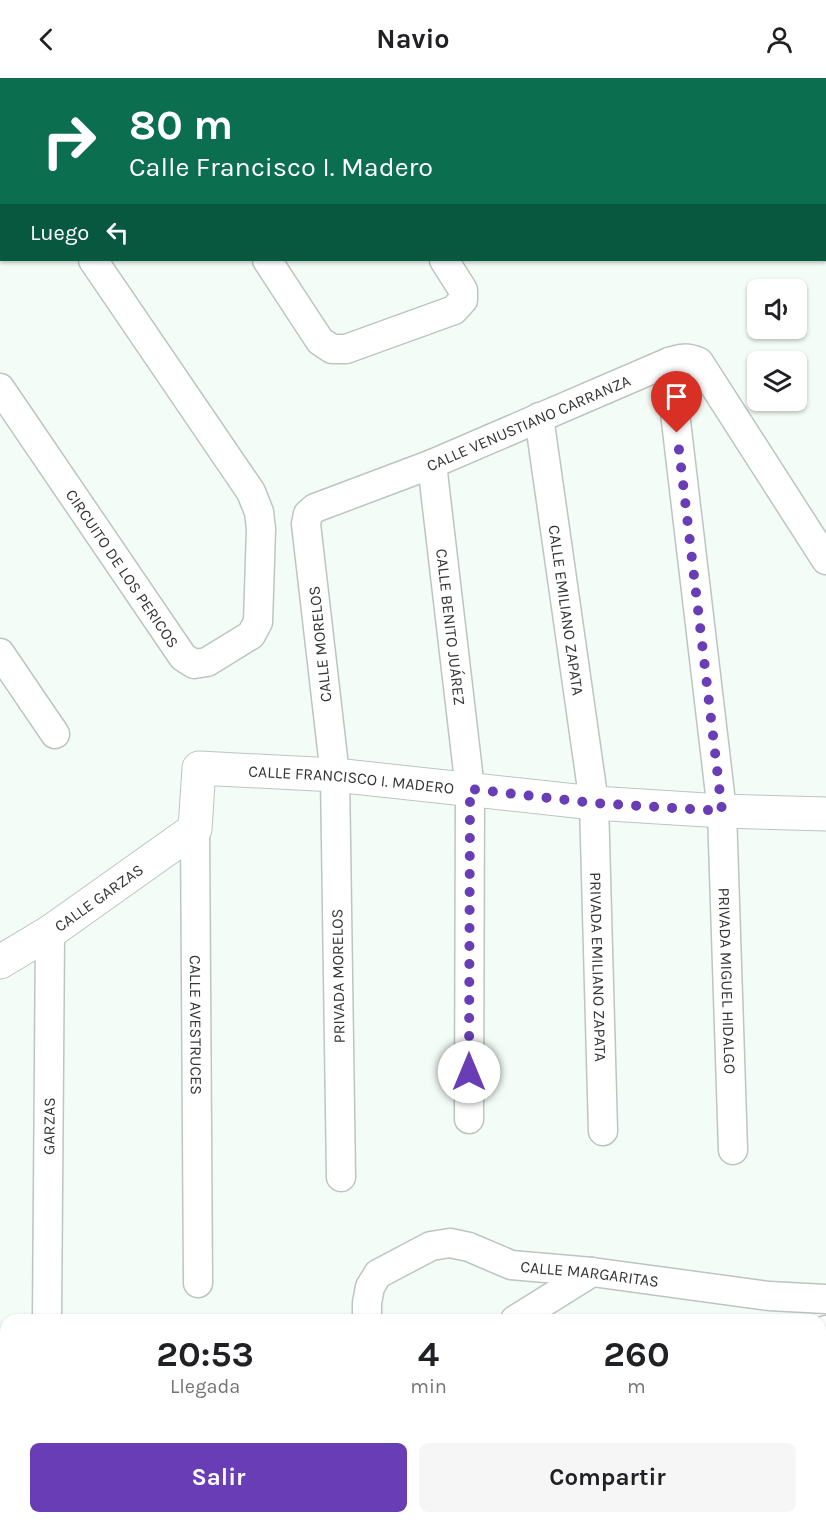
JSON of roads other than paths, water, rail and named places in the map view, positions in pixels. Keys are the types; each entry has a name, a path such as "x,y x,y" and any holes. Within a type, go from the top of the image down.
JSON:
{"main road":[{"name":"CALLE FRANCISCO I. MADERO","path":"199,768 335,775 594,803 722,811 826,814"},
{"name":"CALLE AVESTRUCES","path":"195,829 199,768"},
{"name":"CALLE GARZAS","path":"0,962 50,932 195,829"}],"street":[{"name":"CIRCUITO DE LOS PERICOS","path":"0,388 183,657 194,664 207,662 251,635 258,622 261,530 259,512 251,492 94,261"},
{"path":"268,261 320,341 332,349 345,349 454,310 463,300 463,290 445,261"},
{"name":"CALLE VENUSTIANO CARRANZA","path":"308,514 315,508 432,464 678,358 690,358 699,362 826,560"},
{"name":"PRIVADA MIGUEL HIDALGO","path":"669,362 722,811 733,1150"},
{"name":"CALLE EMILIANO ZAPATA","path":"539,417 594,803"},
{"name":"CALLE BENITO JUÁREZ","path":"432,464 470,789 469,1119"},
{"name":"CALLE MORELOS","path":"308,514 306,524 335,775"},
{"path":"0,653 55,734"},
{"name":"PRIVADA MORELOS","path":"335,775 341,1177"},
{"name":"PRIVADA EMILIANO ZAPATA","path":"594,803 603,1131"},
{"name":"CALLE AVESTRUCES","path":"195,829 198,1283"},
{"name":"GARZAS","path":"47,1314 50,932"},
{"name":"CALLE MARGARITAS","path":"367,1314 370,1287 378,1274 431,1246 450,1243 469,1247 511,1265 592,1272 769,1296 826,1299"},
{"path":"525,1314 592,1272"}]}
